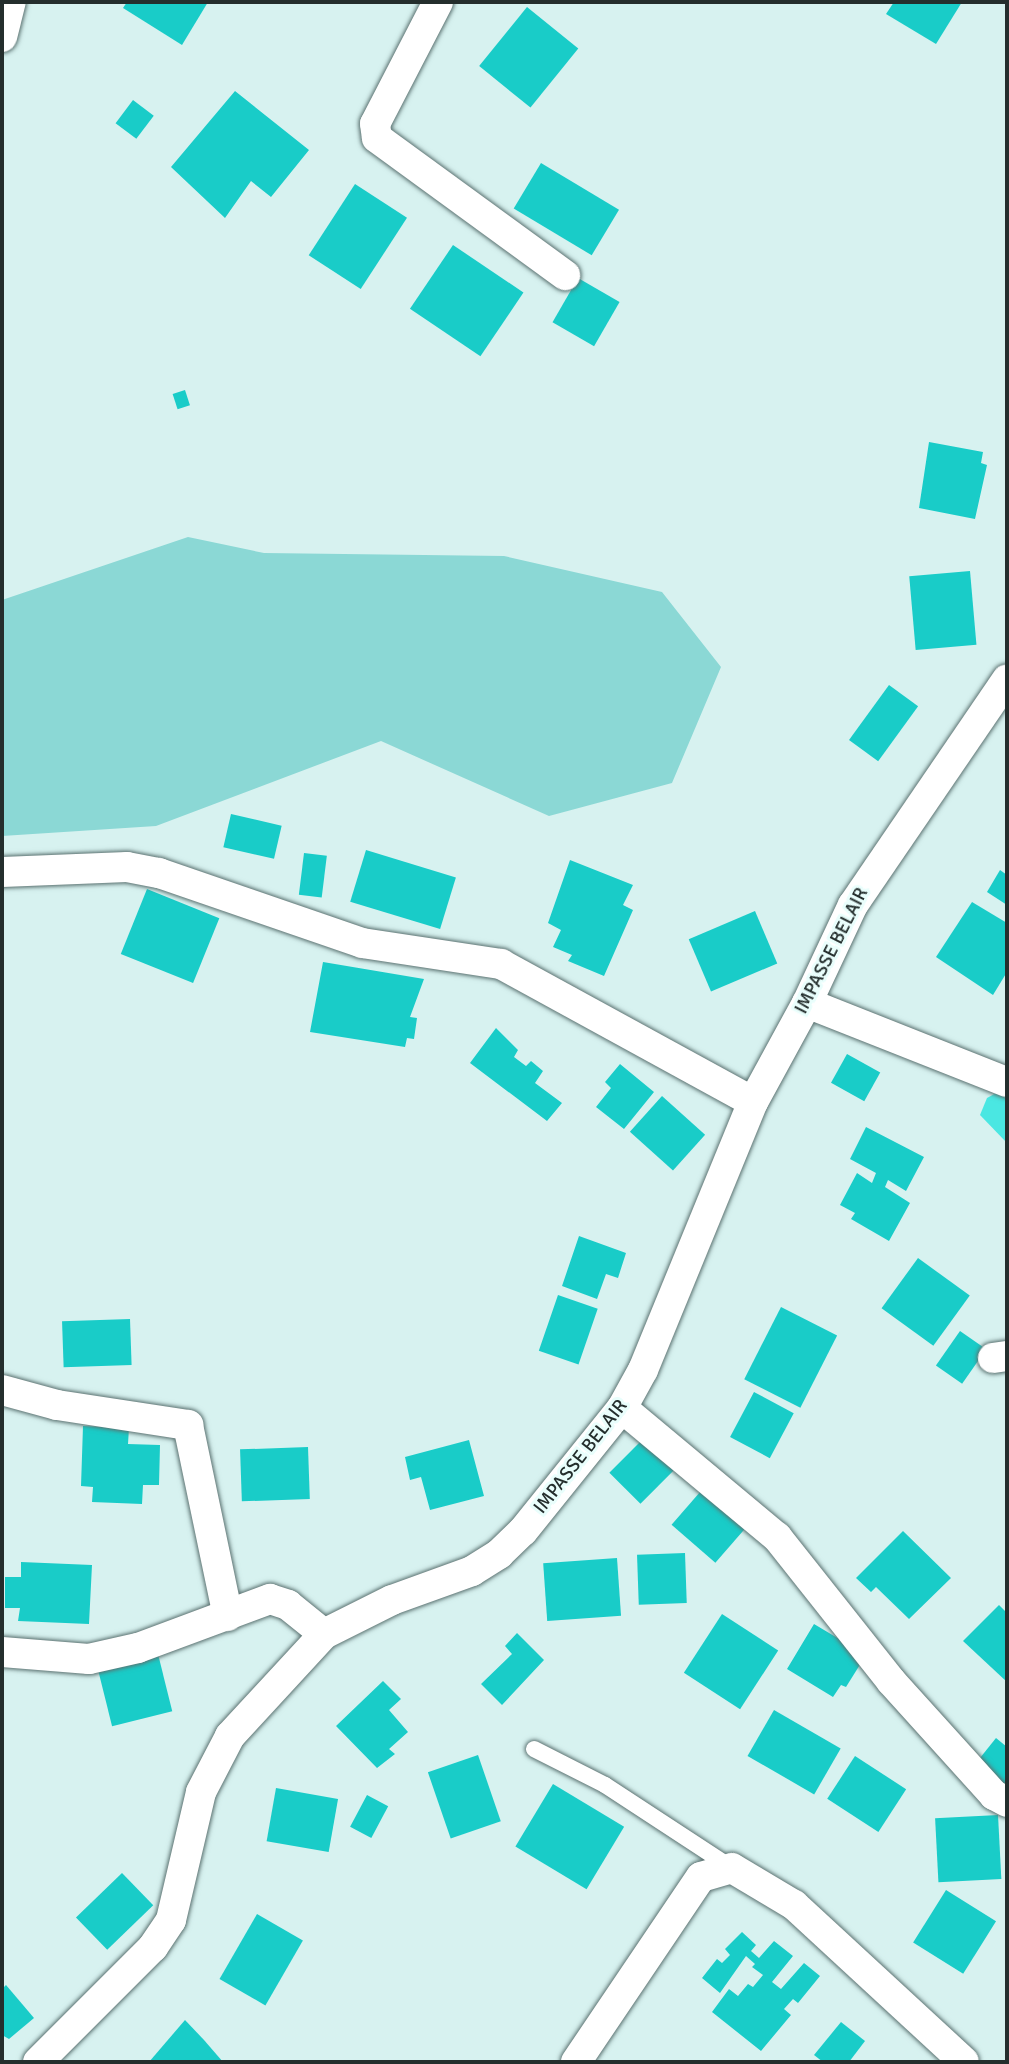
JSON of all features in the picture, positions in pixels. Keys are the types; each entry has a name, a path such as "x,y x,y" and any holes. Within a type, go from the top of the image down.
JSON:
{"street":[{"path":"2,37 11,2"},
{"path":"438,2 375,124 377,138 565,275"},
{"name":"IMPASSE BELAIR","path":"38,2062 153,1947 171,1920 182,1889 201,1791 230,1735 324,1634 392,1600 472,1571 499,1554 523,1531 622,1408 643,1370 753,1102 807,1003 853,905 1007,678"},
{"path":"2,872 127,867 159,873 362,943 501,964 753,1102"},
{"path":"807,1003 1007,1082"},
{"path":"2,1390 57,1405 188,1425 228,1616"},
{"path":"622,1408 777,1537 891,1681 995,1795 1007,1802"},
{"path":"2,1652 89,1659 138,1648 270,1599 288,1605 324,1634"},
{"path":"576,2062 701,1877 732,1868 794,1905 964,2062"}],"lane":[{"path":"534,1749 605,1785 732,1868"}],"shaded area":[{"path":"188,537 264,553 504,556 662,592 721,667 672,783 549,816 381,741 156,826 2,836 2,600"}],"water":[{"path":"1007,1087 1007,1143 980,1115 987,1098"}],"building":[{"path":"127,2 208,2 182,45 123,8"},
{"path":"894,2 962,2 936,44 886,14"},
{"path":"527,7 578,49 530,108 479,66"},
{"path":"235,91 309,150 271,197 251,181 225,218 171,167"},
{"path":"133,100 154,116 136,139 116,123"},
{"path":"541,163 619,210 592,255 514,208"},
{"path":"355,184 407,218 361,289 309,255"},
{"path":"453,245 523,293 480,356 410,309"},
{"path":"578,278 620,302 594,346 552,322"},
{"path":"185,390 190,405 178,409 173,394"},
{"path":"929,442 983,452 981,463 987,465 975,519 919,508"},
{"path":"970,571 976,645 916,650 909,576"},
{"path":"889,685 918,706 878,761 849,740"},
{"path":"231,814 282,826 274,859 223,847"},
{"path":"366,850 456,877 440,929 350,902"},
{"path":"304,853 327,856 322,897 299,895"},
{"path":"570,860 633,885 623,905 633,910 604,976 568,961 572,955 553,947 561,930 548,923"},
{"path":"1000,870 1007,875 1007,905 987,892"},
{"path":"147,889 219,918 193,983 121,954"},
{"path":"972,902 1007,923 1007,972 993,995 936,957"},
{"path":"755,911 777,963 711,992 689,939"},
{"path":"323,962 424,979 410,1017 417,1018 414,1039 407,1038 405,1047 310,1032"},
{"path":"496,1028 518,1050 514,1057 526,1066 531,1061 543,1071 535,1083 562,1103 547,1121 470,1063"},
{"path":"847,1054 880,1072 864,1101 831,1083"},
{"path":"620,1064 654,1092 624,1129 596,1107 611,1088 605,1082"},
{"path":"662,1096 705,1135 673,1170 630,1132"},
{"path":"866,1127 924,1157 906,1191 888,1180 885,1187 910,1203 889,1241 851,1219 855,1213 840,1205 857,1173 872,1183 876,1173 850,1159"},
{"path":"579,1236 626,1253 618,1278 606,1274 597,1299 562,1286"},
{"path":"918,1258 970,1296 933,1346 882,1308"},
{"path":"558,1295 598,1309 579,1364 539,1351"},
{"path":"781,1307 837,1336 800,1408 744,1379"},
{"path":"130,1319 132,1365 64,1367 62,1321"},
{"path":"960,1331 986,1349 962,1384 936,1365"},
{"path":"754,1392 794,1413 770,1458 730,1437"},
{"path":"83,1426 129,1428 128,1444 160,1445 159,1485 143,1485 142,1504 92,1502 93,1487 81,1486"},
{"path":"644,1438 675,1469 640,1504 609,1473"},
{"path":"469,1440 484,1496 430,1510 421,1477 410,1480 405,1457"},
{"path":"308,1447 310,1499 242,1501 240,1449"},
{"path":"707,1484 751,1522 715,1563 672,1525"},
{"path":"903,1531 951,1578 909,1619 876,1587 871,1592 856,1578"},
{"path":"685,1553 687,1603 639,1605 637,1555"},
{"path":"617,1558 621,1616 547,1621 543,1563"},
{"path":"21,1562 92,1565 89,1624 18,1621 20,1608 5,1608 5,1577 21,1577"},
{"path":"999,1605 1007,1613 1007,1682 963,1641"},
{"path":"722,1614 778,1650 740,1709 684,1673"},
{"path":"814,1624 866,1655 846,1687 841,1685 833,1697 787,1669"},
{"path":"517,1633 544,1660 502,1705 481,1684 512,1654 505,1646"},
{"path":"157,1650 172,1711 112,1726 97,1665"},
{"path":"383,1681 401,1699 389,1710 408,1732 389,1749 395,1754 377,1768 336,1726"},
{"path":"774,1710 841,1748 814,1794 748,1756"},
{"path":"996,1738 1007,1747 1007,1787 976,1763"},
{"path":"478,1755 501,1821 451,1838 428,1772"},
{"path":"855,1756 906,1789 878,1832 827,1799"},
{"path":"553,1784 624,1827 587,1889 515,1847"},
{"path":"276,1788 338,1799 329,1852 267,1841"},
{"path":"367,1795 388,1806 371,1838 350,1827"},
{"path":"998,1815 1001,1879 938,1882 935,1818"},
{"path":"122,1873 153,1905 107,1950 76,1917"},
{"path":"946,1890 996,1921 963,1974 913,1943"},
{"path":"257,1914 303,1940 265,2005 220,1979"},
{"path":"742,1932 756,1945 751,1951 759,1958 774,1941 793,1956 772,1982 781,1989 804,1963 820,1976 798,2003 793,1999 784,2009 791,2015 761,2051 712,2012 729,1989 738,1996 748,1984 753,1987 763,1975 752,1967 755,1964 746,1956 720,1993 702,1978 717,1959 722,1963 730,1955 725,1949"},
{"path":"6,1985 34,2018 9,2039 2,2035 2,1989"},
{"path":"185,2020 204,2040 223,2062 149,2062"},
{"path":"841,2022 865,2041 849,2062 823,2062 814,2055"}]}
